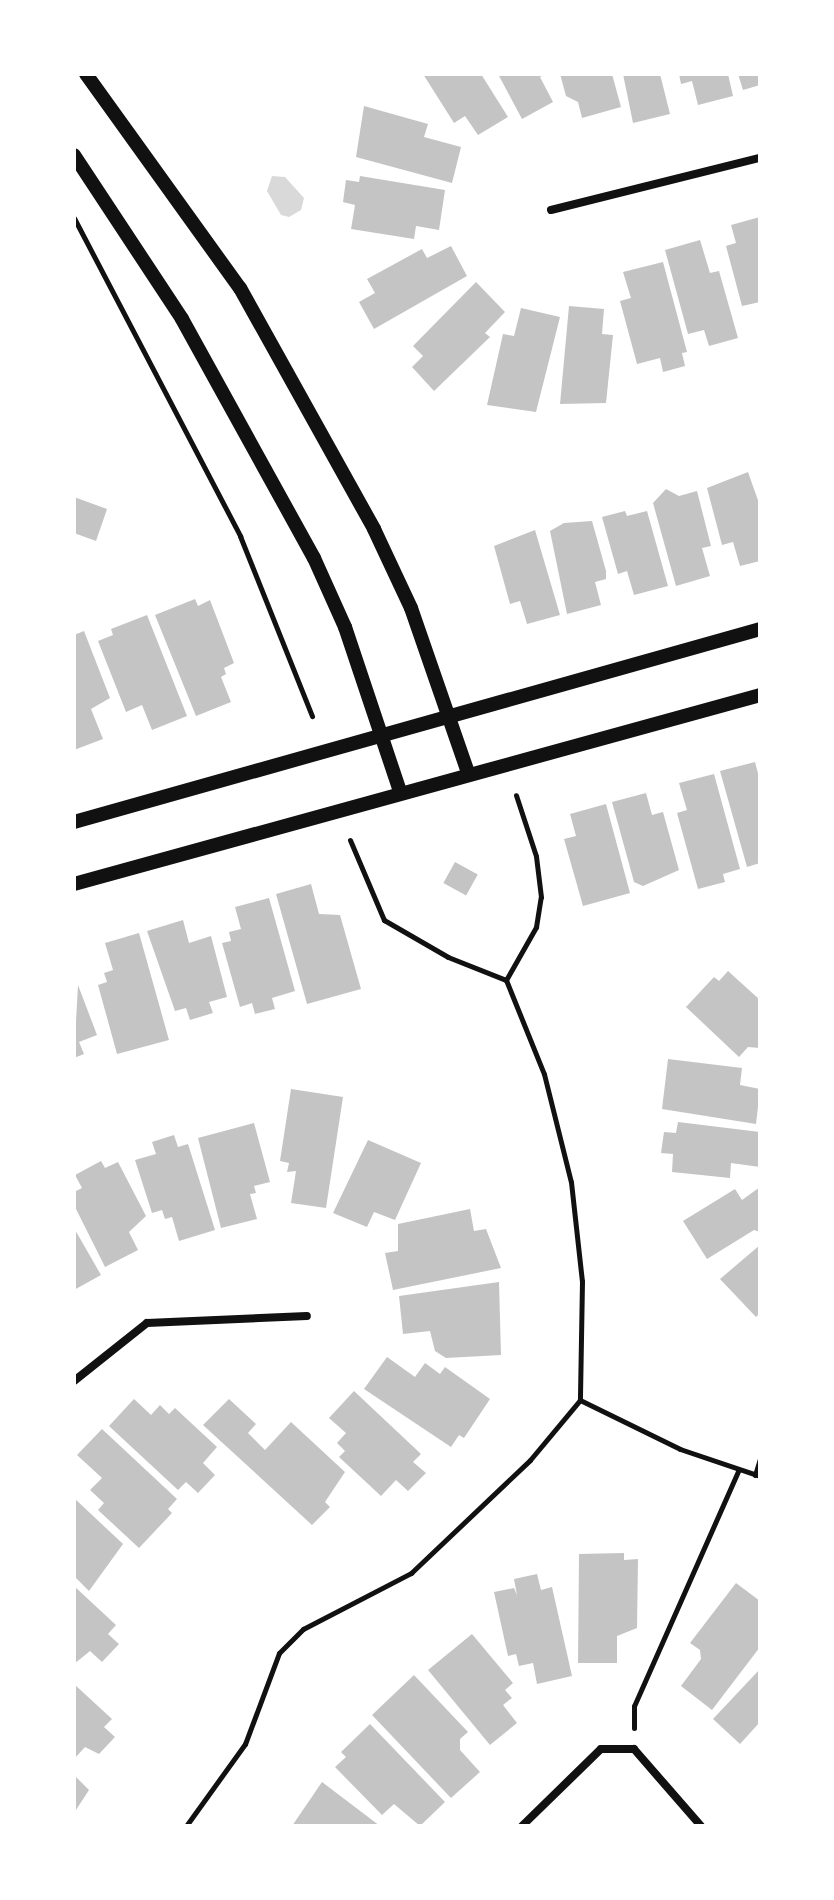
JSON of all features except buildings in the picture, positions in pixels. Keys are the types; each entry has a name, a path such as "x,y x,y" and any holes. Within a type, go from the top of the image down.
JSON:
{"street":[{"path":"86,74 240,288 374,529 451,713 468,773"},
{"path":"74,155 182,319 314,558 382,733 400,791"},
{"path":"551,210 760,158"},
{"path":"74,822 451,713 760,629"},
{"path":"74,884 400,791 760,695"},
{"path":"74,1381 147,1323 307,1316"},
{"path":"522,1826 601,1749 634,1749 701,1826"}],"path":[{"path":"74,218 240,536 312,716"},
{"path":"506,980 536,927 541,897 536,856 516,795"},
{"path":"186,1826 245,1744 279,1653 303,1629 411,1573 530,1460 580,1400 582,1281 571,1182 544,1074 506,980 448,957 384,920 350,840"},
{"path":"580,1400 738,1471 758,1476 760,1459"},
{"path":"634,1749 634,1706 738,1471"}],"shaded area":[{"path":"272,176 285,177 304,198 301,210 289,217 281,215 267,191"}]}
